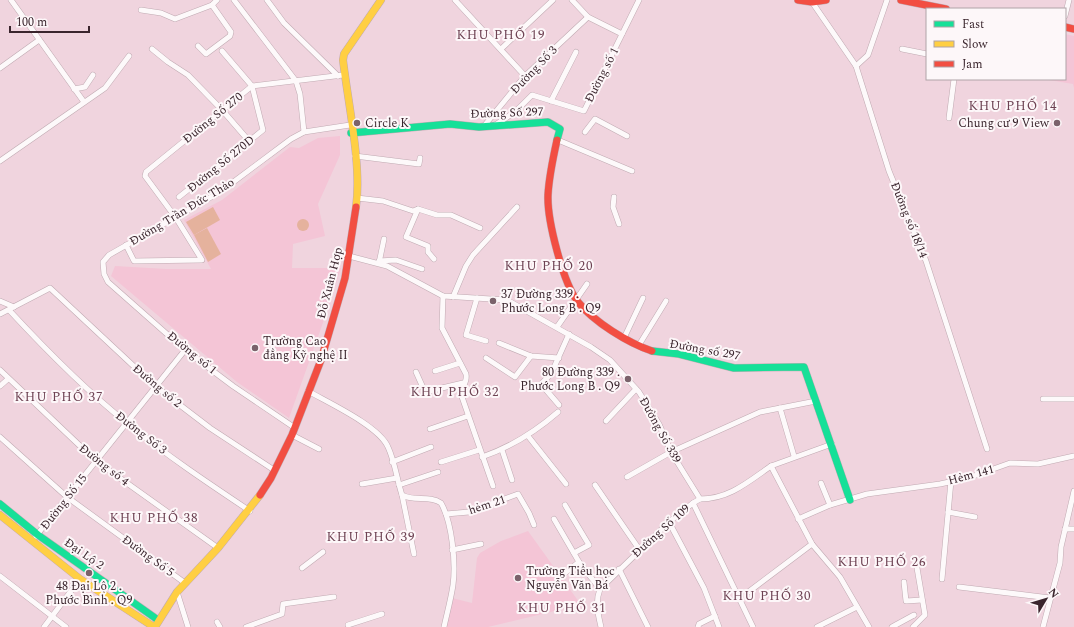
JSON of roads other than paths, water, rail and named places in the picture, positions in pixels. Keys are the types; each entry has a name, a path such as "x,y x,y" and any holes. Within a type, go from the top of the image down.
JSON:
{"street":[{"path":"11,0 84,102"},
{"path":"141,10 161,14 175,19 212,5 216,0"},
{"path":"234,0 296,81 300,94 304,132"},
{"path":"266,0 284,23 341,76"},
{"name":"Đỗ Xuân Hợp","path":"156,625 176,592 218,548 250,511 274,470 293,432 324,351 341,294 350,256 357,198 355,156 341,76 342,65 344,54 381,0"},
{"path":"456,0 525,76"},
{"path":"501,50 553,0"},
{"path":"572,0 588,17 622,34"},
{"name":"Đường số 1","path":"494,126 515,112 532,95 584,111 639,0"},
{"path":"798,0 812,2 826,0"},
{"path":"856,66 868,55 887,0"},
{"path":"901,0 941,8"},
{"path":"1066,12 1069,0"},
{"name":"Đường số 18/14","path":"812,2 856,66 889,171 926,261 987,449"},
{"path":"198,46 206,54 230,36 231,32 212,5"},
{"name":"Đường Số 3","path":"484,126 525,76 588,17"},
{"path":"0,68 39,40"},
{"path":"152,49 188,75 223,111 249,141"},
{"path":"902,49 926,54"},
{"path":"222,51 252,86"},
{"path":"551,101 576,52"},
{"path":"0,161 110,83 116,72 129,56"},
{"path":"74,89 85,88 93,75"},
{"name":"Đường Số 270","path":"176,218 144,174 252,86 341,76"},
{"path":"948,118 954,80"},
{"name":"Đường Số 270D","path":"179,198 262,130 252,86"},
{"path":"585,132 595,119 627,136"},
{"name":"Đường Số 297","path":"351,133 450,124 494,126 548,122 560,129 558,140"},
{"name":"Đường Trần Đức Thảo","path":"103,265 105,258 220,192 291,139 304,132 350,125"},
{"path":"576,298 557,248 548,204 551,164 558,140 632,171"},
{"path":"355,156 419,164 420,158"},
{"path":"614,197 613,207 619,224"},
{"path":"357,198 383,201 413,211 418,209 436,215 451,215 480,228"},
{"path":"453,297 466,266 473,255 517,207"},
{"path":"418,209 406,237 428,246 428,252 434,259"},
{"path":"126,245 134,261 202,260 176,218"},
{"path":"384,239 379,263 396,260 422,269"},
{"name":"Đường Số 339","path":"350,256 387,266 443,296 507,300 557,327 610,360 636,389 659,424 671,452 700,499"},
{"name":"Đường số 1","path":"103,265 104,274 108,282 185,350 293,432 319,449"},
{"path":"557,327 587,284"},
{"name":"Đường số 2","path":"14,306 50,288 155,386 210,428 274,470"},
{"path":"443,296 442,328 467,378 463,383 461,390 462,397 479,450 493,486"},
{"path":"477,298 466,335 486,341"},
{"name":"Đường số 297","path":"576,298 592,314 624,338 653,351 670,355 679,354 734,368 804,367 832,444 850,500"},
{"path":"624,338 644,298"},
{"path":"0,301 14,306"},
{"path":"639,345 666,301"},
{"path":"0,314 14,306"},
{"name":"Đường Số 3","path":"9,310 60,364 126,422 182,465 250,511"},
{"path":"559,405 542,384 551,374 569,334"},
{"path":"499,343 531,356 559,358"},
{"name":"Đường Số 15","path":"31,541 38,535 126,422 185,350"},
{"path":"486,358 515,377 531,356"},
{"path":"435,371 460,362"},
{"name":"Đường số 4","path":"0,370 96,461 218,548"},
{"path":"416,372 425,392 463,383"},
{"path":"0,386 8,379"},
{"path":"606,421 636,389"},
{"path":"308,391 368,426 382,436 388,448 402,495 414,554"},
{"path":"1043,399 1074,399"},
{"path":"627,477 671,452 760,412 816,401"},
{"path":"780,408 794,456"},
{"path":"482,457 502,450 528,436 558,412"},
{"path":"430,429 468,416"},
{"path":"528,436 566,484"},
{"name":"Đường Số 5","path":"0,437 67,497 184,583"},
{"path":"700,499 714,499 733,493 771,466 794,456 832,444"},
{"path":"392,462 431,447"},
{"path":"441,462 479,450"},
{"path":"502,450 512,480"},
{"name":"Hẻm 141","path":"798,519 830,505 867,494 968,478 1010,463 1038,464 1074,456"},
{"path":"771,466 812,544 840,577 869,627"},
{"path":"399,486 438,472"},
{"path":"362,484 397,478"},
{"path":"942,579 951,481"},
{"path":"821,483 830,505"},
{"path":"595,485 640,549"},
{"path":"1042,627 1060,563 1061,547 1074,490"},
{"name":"hẻm 21","path":"446,514 469,512 518,494 534,525"},
{"path":"402,495 407,498 438,501 441,503 446,514 452,550 453,584 444,627"},
{"name":"Đường Số 109","path":"600,589 669,522 700,499"},
{"path":"693,503 753,627"},
{"name":"Đại Lộ 2","path":"0,504 38,535 156,625"},
{"path":"565,505 589,545 574,553"},
{"path":"1,518 9,512"},
{"path":"948,512 976,517"},
{"name":"Đại Lộ 2","path":"1,518 80,578 156,625"},
{"path":"554,519 579,562 600,589 597,598 597,607 601,627"},
{"path":"669,522 704,588 719,627"},
{"path":"1065,529 1074,529"},
{"path":"452,550 481,544"},
{"path":"747,593 812,544"},
{"path":"302,568 323,552"},
{"path":"561,576 579,562"},
{"path":"913,627 925,615 916,562"},
{"path":"619,569 648,627"},
{"path":"0,576 66,627"},
{"path":"44,627 80,578"},
{"path":"904,582 906,601 922,600"},
{"path":"959,587 1050,598"},
{"path":"176,592 188,627"},
{"path":"246,627 282,614 284,604 334,597"},
{"path":"817,627 857,607"},
{"path":"348,624 382,614"},
{"path":"892,627 914,614"},
{"path":"698,627 699,624 715,616"}],"place":[{"name":"Circle K","path":"357,123"},
{"name":"Chung cư 9 View","path":"1057,123"},
{"name":"37 Đường 339 . Phước Long B . Q9","path":"493,301"},
{"name":"Trường Cao đẳng Kỹ nghệ II","path":"255,348"},
{"name":"80 Đường 339 . Phước Long B . Q9","path":"628,379"},
{"name":"48 Đại Lộ 2 . Phước Bình . Q9","path":"89,573"},
{"name":"Trường Tiểu học Nguyễn Văn Bá","path":"518,578"}],"district":[{"name":"KHU PHỐ 19","path":"501,35"},
{"name":"KHU PHỐ 14","path":"1013,106"},
{"name":"KHU PHỐ 20","path":"549,266"},
{"name":"KHU PHỐ 32","path":"455,392"},
{"name":"KHU PHỐ 37","path":"59,397"},
{"name":"KHU PHỐ 38","path":"154,518"},
{"name":"KHU PHỐ 39","path":"371,537"},
{"name":"KHU PHỐ 26","path":"882,562"},
{"name":"KHU PHỐ 30","path":"767,596"},
{"name":"KHU PHỐ 31","path":"562,608"}]}
